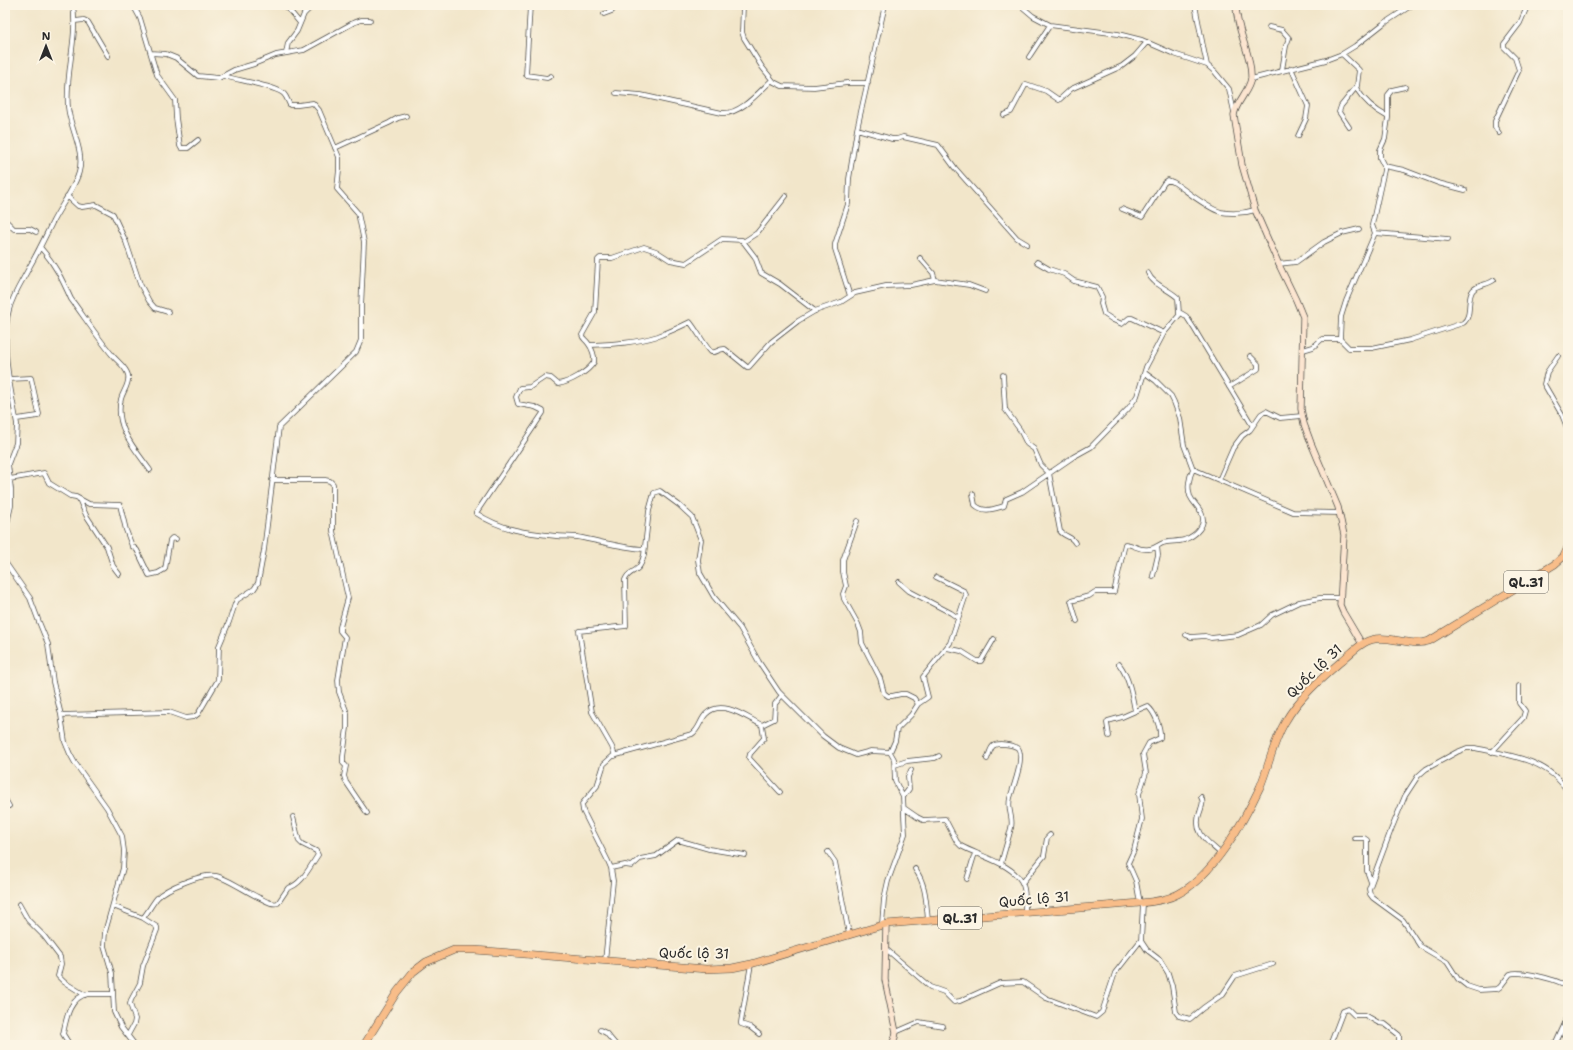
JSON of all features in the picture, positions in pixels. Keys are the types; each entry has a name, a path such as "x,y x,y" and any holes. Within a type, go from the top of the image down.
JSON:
{"highway":[{"name":"Quốc lộ 31","path":"364,1045 397,992 413,972 426,962 454,950 476,950 604,962 710,969 732,968 751,964 884,924 1142,903 1164,899 1179,894 1203,874 1220,853 1249,809 1260,786 1281,729 1288,717 1318,682 1362,644 1373,639 1385,638 1424,642 1434,638 1555,564 1564,556 1568,547"}],"street":[{"path":"5,532 11,506 8,464 17,439 16,419 9,379 6,345 6,316 18,289 78,175 80,168 78,150 68,105 70,65 75,21 73,5"},
{"path":"133,5 140,18 155,70 175,100 180,146 181,148 188,148 198,140"},
{"path":"285,5 300,23"},
{"path":"286,53 288,43 297,31 304,14 313,5"},
{"path":"530,5 526,75 547,78 552,76"},
{"path":"604,14 612,11 616,5"},
{"path":"743,5 742,32 744,38 772,80 782,86 792,87 868,83"},
{"path":"850,296 835,246 848,204 849,179 858,129 885,5"},
{"path":"1020,5 1033,16 1050,25 1114,33 1148,42 1174,54 1207,64 1229,89 1242,165 1255,210 1278,264 1302,314 1302,416 1311,443 1340,513 1344,535 1340,598 1341,609 1362,644"},
{"path":"1195,5 1207,64"},
{"path":"1234,112 1251,79 1245,49 1237,22 1236,5"},
{"path":"1251,79 1326,60 1342,54 1412,5"},
{"path":"1499,133 1495,127 1495,121 1519,70 1515,58 1504,47 1504,44 1520,23 1527,7 1531,5"},
{"path":"75,21 84,20 88,22 108,56"},
{"path":"151,53 166,54 176,58 194,74 200,77 215,78 224,76 237,69 276,55 304,50 353,23 361,20 370,20"},
{"path":"1029,57 1050,25"},
{"path":"1269,27 1282,30 1289,38 1286,46 1282,70"},
{"path":"1004,115 1011,112 1026,84 1046,90 1059,100 1071,89 1125,64 1148,42"},
{"path":"1342,54 1359,70 1356,88 1344,101 1339,112 1349,127"},
{"path":"1291,68 1308,106 1306,119 1298,136"},
{"path":"61,715 168,712 190,718 198,714 218,680 218,646 235,604 238,600 254,590 258,583 264,553 279,427 356,352 361,344 364,242 358,213 337,188 340,164 339,157 320,110 314,104 308,102 292,105 289,104 281,92 224,76"},
{"path":"616,93 641,95 716,112 729,113 739,108 772,80"},
{"path":"1356,88 1367,103 1376,111 1388,116"},
{"path":"1340,339 1341,317 1346,301 1375,233 1373,222 1384,166 1381,160 1380,150 1385,139 1390,91 1395,88 1405,88"},
{"path":"335,148 398,118 406,116"},
{"path":"858,129 892,139 904,137 940,146 956,168 1013,233 1027,244"},
{"path":"1384,166 1404,170 1438,183 1465,190"},
{"path":"1122,209 1142,217 1164,183 1168,180 1221,212 1245,212 1255,210"},
{"path":"67,196 78,206 82,207 96,205 113,214 126,242 140,284 149,301 155,308 168,312"},
{"path":"743,242 758,233 786,196"},
{"path":"5,220 14,229 30,229 36,232"},
{"path":"1278,264 1296,262 1324,242 1342,233 1359,229"},
{"path":"1375,233 1448,239"},
{"path":"644,548 619,546 578,538 511,530 489,521 476,513 543,413 543,411 539,408 518,404 516,397 519,389 522,387 530,387 545,377 551,378 556,383 560,384 584,372 594,362 594,353 590,345 583,338 582,334 595,312 597,262 600,258 612,258 644,248 656,251 670,260 686,263 722,239 740,240 755,257 761,273 780,284 815,311"},
{"path":"40,248 56,268 69,291 71,299 113,356 126,370 128,375 128,383 122,397 121,419 129,442 150,470"},
{"path":"920,258 933,273 935,280"},
{"path":"1037,262 1049,269 1064,274 1074,282 1098,287 1102,297 1101,306 1104,314 1113,320 1122,324 1129,318 1132,318 1164,333"},
{"path":"973,494 974,504 982,510 991,510 1004,506 1006,499 1022,492 1091,447 1133,402 1139,392 1146,367 1164,333 1180,314 1178,298 1167,289 1151,280 1148,273"},
{"path":"590,345 615,344 658,336 690,322 701,337 702,342 711,352 725,349 747,367 772,342 804,317 815,311 841,302 850,296 886,286 911,285 935,280 969,285 985,291"},
{"path":"1303,350 1313,347 1322,338 1340,339 1349,348 1372,348 1410,340 1463,323 1467,318 1472,291 1494,280"},
{"path":"1180,314 1186,316 1217,364 1252,425"},
{"path":"1229,386 1258,369 1258,364 1250,356"},
{"path":"1558,356 1547,372 1544,384 1562,415 1568,430"},
{"path":"1078,621 1071,601 1089,596 1095,592 1114,592 1124,545 1129,544 1143,550 1150,549 1162,543 1186,539 1199,531 1202,526 1201,512 1193,502 1189,493 1190,477 1193,469 1184,445 1180,418 1171,396 1156,381 1145,373"},
{"path":"1003,375 1005,409 1020,430 1027,444 1034,449 1041,465 1049,473 1060,531 1062,534 1073,539 1075,543"},
{"path":"9,379 31,378 39,414 38,416 16,419"},
{"path":"1220,480 1233,448 1242,436 1250,430 1261,414 1265,411 1280,418 1302,416"},
{"path":"1193,469 1293,512 1340,513"},
{"path":"10,479 44,473 49,483 70,496 79,498 90,504 120,504 130,542 137,550 149,575 158,573 165,569 170,540 172,538 176,539"},
{"path":"272,480 326,480 333,484 333,531 348,598 340,627 340,631 345,637 338,680 339,692 347,713 348,728 343,757 343,763 346,766 344,776 346,782 367,813"},
{"path":"615,756 613,749 592,712 579,631 626,626 625,580 628,574 640,566 644,555 649,511 653,495 656,491 660,491 687,511 692,517 700,537 699,565 703,578 714,597 740,628 759,662 782,695 823,736 842,749 856,755 874,751 890,752"},
{"path":"79,498 86,515 107,547 113,566 118,574"},
{"path":"857,521 843,560 843,572 846,586 843,594 844,599 858,624 862,643 880,678 884,693 888,696 906,694 914,698 918,704"},
{"path":"1153,576 1158,555 1157,546"},
{"path":"5,562 30,598 38,622 48,644 53,682 66,742 72,759 107,808 122,836 124,851 123,868 110,913 104,938 104,946 112,973 114,1012 121,1027 135,1045"},
{"path":"890,752 895,742 897,730 918,704 929,696 923,680 924,675 946,648 953,635 965,599 965,592 936,577"},
{"path":"899,582 909,591 958,618"},
{"path":"1186,635 1190,637 1205,636 1212,638 1238,635 1261,625 1272,615 1299,602 1320,598 1340,598"},
{"path":"946,648 961,651 977,661 981,661 994,640"},
{"path":"1119,664 1130,687 1135,711"},
{"path":"1492,752 1523,718 1524,711 1519,703 1519,686"},
{"path":"762,725 774,719 775,704 782,695"},
{"path":"1109,736 1107,722 1145,707 1149,707 1157,722 1160,736 1149,743 1143,754 1146,770 1139,789 1141,823 1133,854 1128,863 1136,881 1142,903 1141,940 1145,948 1160,960 1168,973 1172,986 1176,1012 1179,1016 1190,1019 1223,994 1235,976 1273,964"},
{"path":"604,962 613,881 611,868 583,811 582,804 597,786 604,764 615,756 692,734 697,731 707,713 716,709 731,709 762,725"},
{"path":"762,725 764,738 750,754 749,758 780,792"},
{"path":"987,759 992,747 995,745 1012,745 1018,748 1021,753 1016,782 1009,805 1012,828 1001,864"},
{"path":"1568,792 1557,777 1541,766 1522,758 1471,748 1464,749 1426,769 1418,776 1405,796 1369,889 1371,896 1404,920 1420,946 1447,962 1457,978 1467,986 1479,990 1497,989 1510,974 1516,972 1564,984 1568,988"},
{"path":"890,752 894,758 895,781 903,797 905,834 888,881 884,899 884,980 896,1032 892,1045"},
{"path":"895,765 908,761 936,758 939,756"},
{"path":"903,797 909,789 908,777 911,770"},
{"path":"1201,796 1203,801 1198,820 1199,831 1202,838 1220,853"},
{"path":"5,800 9,806"},
{"path":"904,808 916,817 923,820 945,819 959,844 975,853 1001,864 1015,874 1022,883 1024,890 1025,912"},
{"path":"143,918 157,897 162,893 203,876 216,876 273,904 278,903 288,888 293,887 298,883 318,855 316,851 299,841 293,817"},
{"path":"1022,883 1044,856 1047,838 1050,835"},
{"path":"1354,838 1366,839 1368,851 1367,872 1371,882"},
{"path":"611,868 620,865 632,866 640,859 656,856 678,840 709,849 745,855"},
{"path":"828,852 835,862 848,934"},
{"path":"967,879 975,853"},
{"path":"915,869 922,879 927,900 928,920"},
{"path":"19,904 28,920 44,936 60,957 61,964 58,976 61,980 85,995"},
{"path":"113,906 143,918 157,927 143,966 140,982 131,1000 130,1004 135,1019 128,1036"},
{"path":"885,948 930,987 942,991 954,1002 960,1001 1000,983 1020,982 1026,984 1048,999 1096,1017 1102,1012 1115,973 1141,940"},
{"path":"751,964 741,1022 759,1034"},
{"path":"69,1045 64,1034 69,1010 72,1004 85,995 113,994"},
{"path":"1330,1045 1343,1011 1348,1009 1354,1015 1365,1015 1379,1023 1386,1024 1399,1035 1399,1045"},
{"path":"1555,1045 1568,1014"},
{"path":"896,1032 919,1022 943,1026"},
{"path":"600,1030 606,1033 616,1045"}]}
